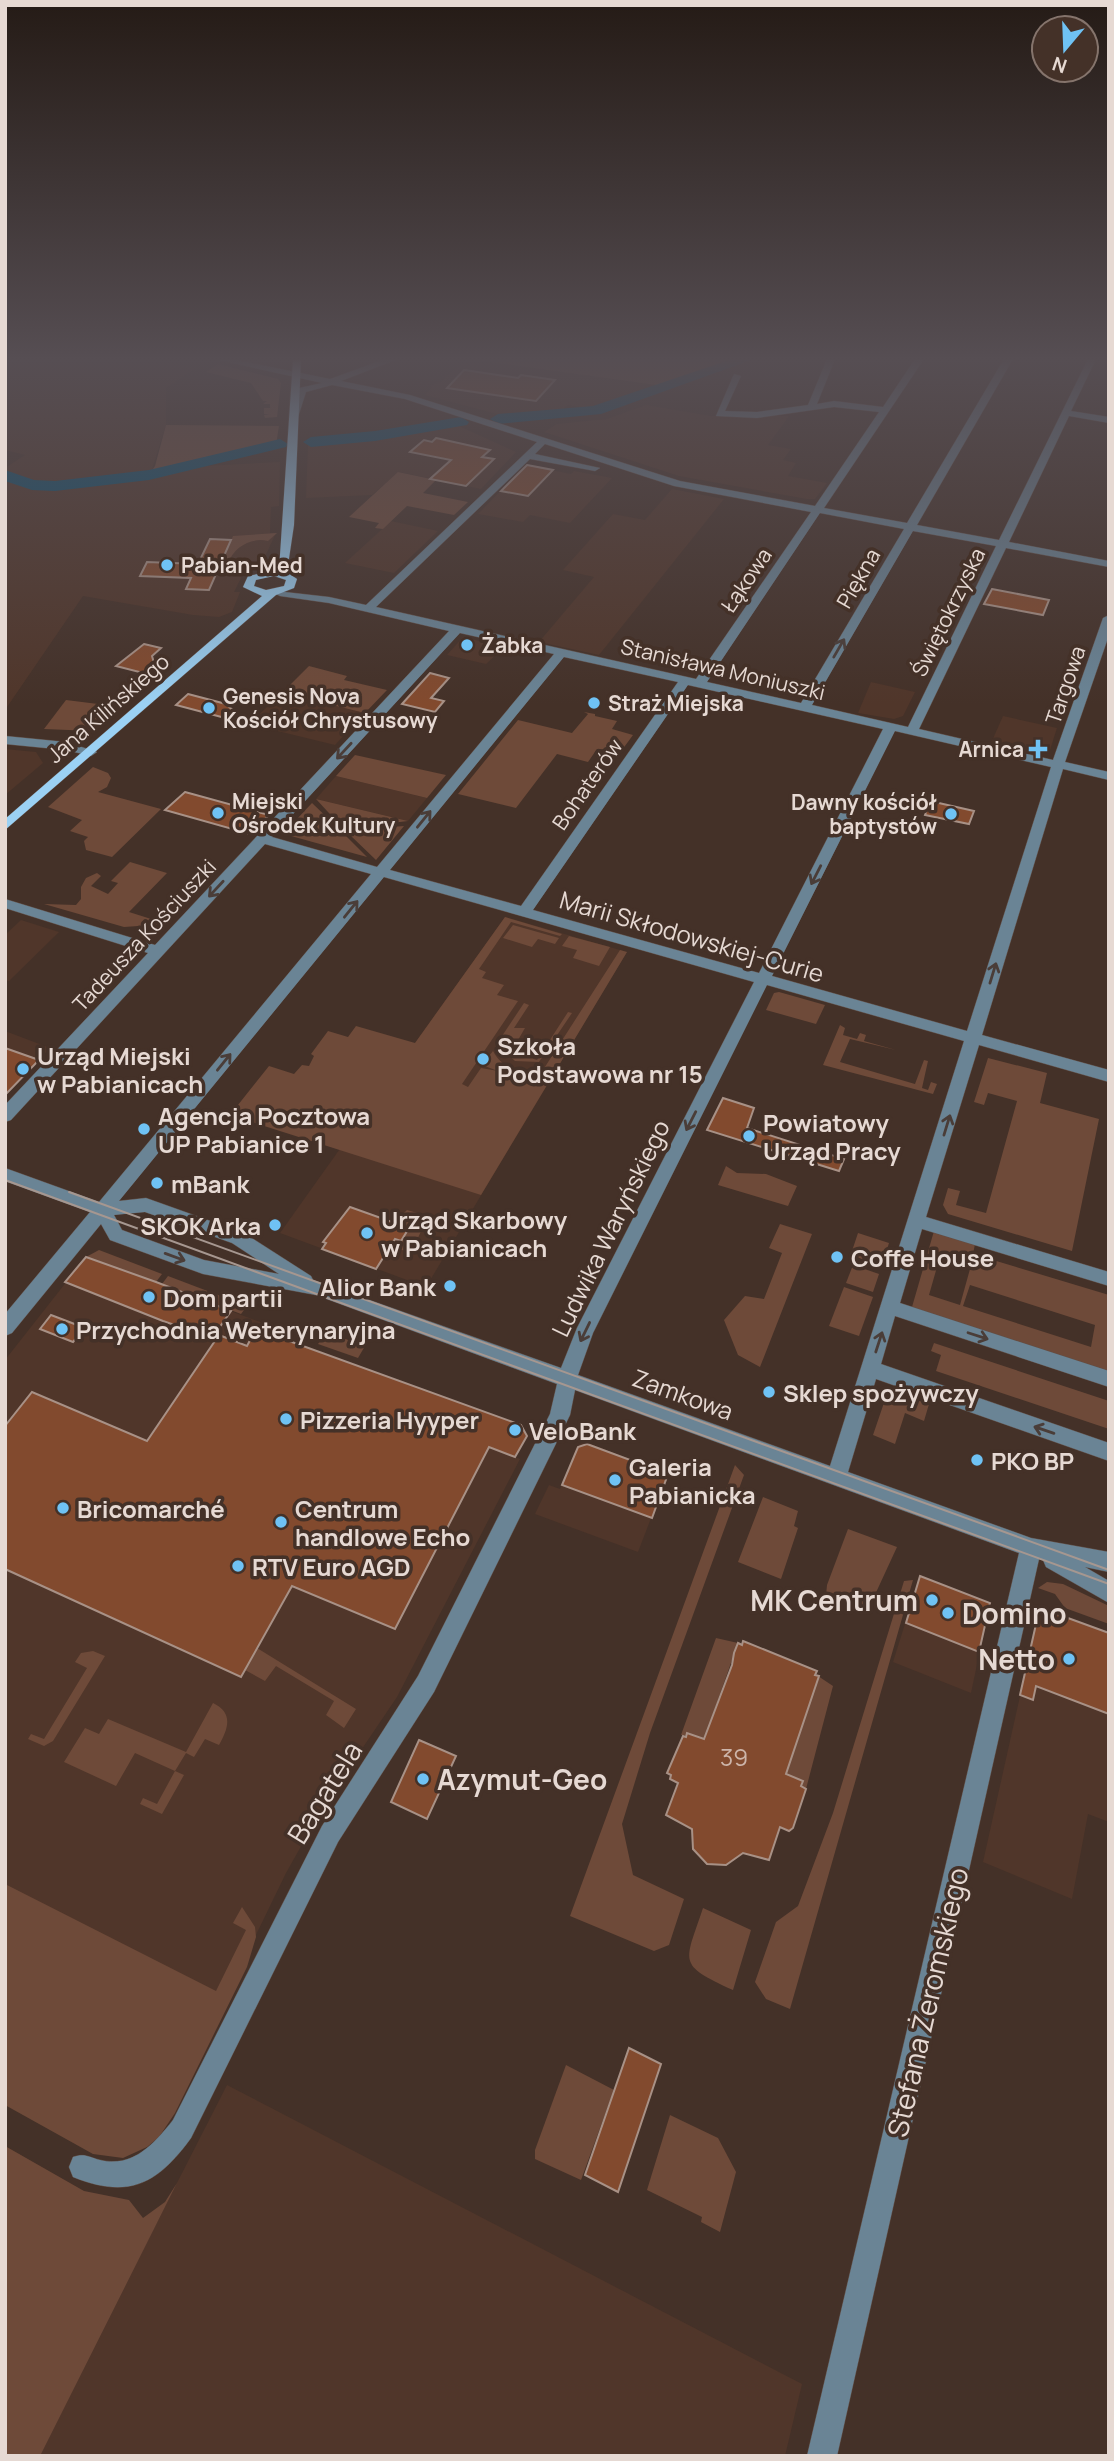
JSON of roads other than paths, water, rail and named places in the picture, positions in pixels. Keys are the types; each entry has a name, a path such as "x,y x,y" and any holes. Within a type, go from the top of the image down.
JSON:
{"main road":[{"path":"290,578 283,568 289,525 291,474"},
{"path":"285,546 263,573 290,578"},
{"name":"Jana Kilińskiego","path":"238,622 255,592 248,584 263,573"},
{"name":"Jana Kilińskiego","path":"5,826 238,622 275,594 290,578"},
{"path":"255,592 275,594"}],"street":[{"path":"368,609 507,474"},
{"path":"645,474 680,484 1109,565"},
{"name":"Łąkowa","path":"692,682 842,474"},
{"name":"Piękna","path":"805,707 942,474"},
{"name":"Świętokrzyska","path":"912,731 1036,474"},
{"name":"Stanisława Moniuszki","path":"290,578 329,600"},
{"name":"Stanisława Moniuszki","path":"275,594 329,600 1109,776"},
{"name":"Targowa","path":"836,1477 1058,765 1109,618"},
{"name":"Tadeusza Kościuszki","path":"5,1116 457,629"},
{"path":"5,1328 561,653"},
{"name":"Bohaterów","path":"524,912 692,682"},
{"name":"Ludwika Waryńskiego","path":"567,1379 584,1333 891,726"},
{"path":"5,740 66,746 91,752"},
{"name":"Marii Skłodowskiej-Curie","path":"263,839 1109,1076"},
{"path":"5,903 159,951"},
{"name":"Zamkowa","path":"5,1174 103,1210 146,1205 218,1231 247,1243 317,1288"},
{"name":"Zamkowa","path":"103,1210 116,1235 203,1268 317,1288 1031,1548 1109,1562"},
{"path":"917,1221 1109,1279"},
{"path":"890,1307 1109,1379"},
{"path":"871,1369 1109,1452"},
{"name":"Bagatela","path":"83,2167 109,2176 137,2172 159,2158 182,2129 330,1834 426,1684 560,1415 567,1379"},
{"name":"Zamkowa","path":"1031,1548 1109,1593"},
{"name":"Stefana Żeromskiego","path":"822,2456 1031,1548"}],"waterway":[{"path":"5,475 32,485 55,486 154,474"}],"tram line":[{"path":"5,1180 1109,1584"},
{"path":"69,1192 1109,1570"}],"place":[{"name":"Pabian-Med","path":"167,565"},
{"name":"Żabka","path":"467,645"},
{"name":"Straż Miejska","path":"594,703"},
{"name":"Genesis Nova Kościół Chrystusowy","path":"209,708"},
{"name":"Arnica","path":"1038,749"},
{"name":"Miejski Ośrodek Kultury","path":"218,813"},
{"name":"Dawny kościół baptystów","path":"951,814"},
{"name":"Szkoła Podstawowa nr 15","path":"483,1059"},
{"name":"Urząd Miejski w Pabianicach","path":"23,1069"},
{"name":"Agencja Pocztowa UP Pabianice 1","path":"144,1129"},
{"name":"Powiatowy Urząd Pracy","path":"749,1136"},
{"name":"mBank","path":"157,1183"},
{"name":"SKOK Arka","path":"275,1225"},
{"name":"Urząd Skarbowy w Pabianicach","path":"367,1233"},
{"name":"Coffe House","path":"837,1257"},
{"name":"Alior Bank","path":"450,1286"},
{"name":"Dom partii","path":"149,1297"},
{"name":"Przychodnia Weterynaryjna","path":"62,1329"},
{"name":"Sklep spożywczy","path":"769,1392"},
{"name":"Pizzeria Hyyper","path":"286,1419"},
{"name":"VeloBank","path":"515,1430"},
{"name":"PKO BP","path":"977,1460"},
{"name":"Galeria Pabianicka","path":"615,1480"},
{"name":"Bricomarché","path":"63,1508"},
{"name":"Centrum handlowe Echo","path":"281,1522"},
{"name":"RTV Euro AGD","path":"238,1566"},
{"name":"MK Centrum","path":"932,1600"},
{"name":"Domino","path":"948,1613"},
{"name":"Netto","path":"1069,1659"},
{"name":"Azymut-Geo","path":"423,1779"}]}
